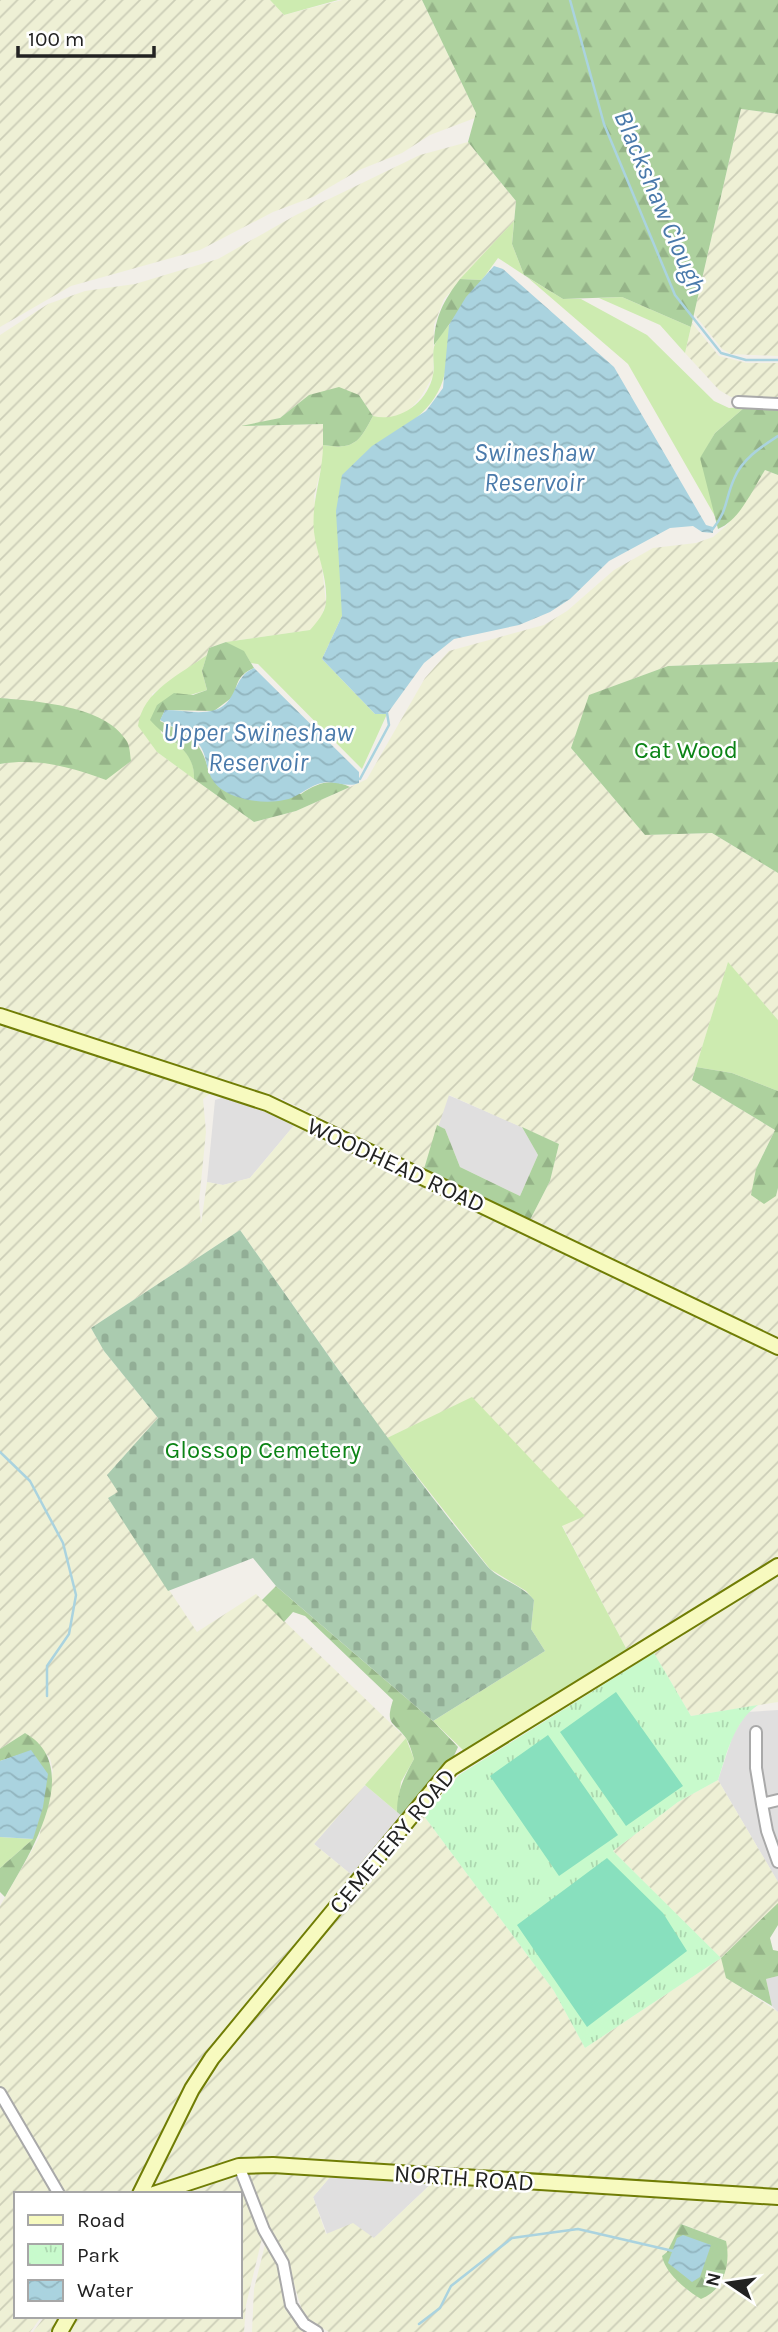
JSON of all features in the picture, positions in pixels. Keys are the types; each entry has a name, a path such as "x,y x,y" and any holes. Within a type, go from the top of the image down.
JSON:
{"street":[{"path":"738,402 778,404"},
{"name":"WOODHEAD ROAD","path":"0,1016 267,1103 778,1347"},
{"name":"CEMETERY ROAD","path":"142,2192 192,2089 212,2057 451,1768 778,1566"},
{"path":"756,1732 756,1768 762,1804 767,1831 778,1862"},
{"path":"762,1804 778,1800"},
{"path":"0,2094 58,2192"},
{"path":"239,2166 264,2230 283,2263 291,2305 304,2324 317,2332"},
{"name":"NORTH ROAD","path":"160,2192 239,2166 456,2175 530,2183 778,2197"}],"shaded area":[{"path":"448,1095 522,1127 538,1155 520,1196 460,1167 445,1129 437,1125"},
{"path":"228,1096 296,1123 250,1178 223,1185 207,1182 215,1100"},
{"path":"778,1710 778,1882 718,1780 733,1735 747,1712"},
{"path":"365,1785 403,1817 353,1876 314,1844"},
{"path":"778,1976 778,2012 772,2006 766,1979"},
{"path":"330,2177 433,2182 374,2238 327,2234 313,2197"}],"green space":[{"path":"0,0 270,0 284,15 342,0 422,0 476,113 475,118 430,135 402,153 359,170 313,197 273,212 200,250 71,286 0,327"},
{"path":"270,0 338,0 284,15"},
{"path":"422,0 778,0 778,114 741,109 691,327 622,297 563,299 524,275 512,244 516,201 468,142 476,113"},
{"path":"741,109 778,114 778,356 731,354 722,349 694,314"},
{"path":"468,142 516,201 514,221 444,299 434,325 433,376 421,397 405,415 384,419 373,416 359,395 309,395 280,418 247,426 324,424 323,461 314,496 326,603 321,617 311,630 226,642 209,648 207,655 152,694 157,752 254,822 296,811 359,783 367,779 425,678 449,651 544,625 567,611 614,570 653,548 696,543 713,537 727,525 765,470 778,475 778,662 668,666 590,695 571,748 645,835 712,833 778,873 778,1020 728,963 692,1080 775,1130 756,1169 776,1196 778,1188 778,1337 530,1220 550,1181 559,1144 449,1095 424,1169 280,1098 0,1009 0,764 19,761 61,763 106,780 14,699 0,698 0,335 48,304 85,291 135,284 218,259 296,215 420,155"},
{"path":"514,221 512,244 524,275 498,258 482,280 460,279"},
{"path":"527,277 563,299 581,299 647,335 714,401 729,408 745,407 715,433 701,458 716,518 628,364"},
{"path":"460,279 482,280 434,345 441,310"},
{"path":"622,297 691,327 685,353 660,325 599,298"},
{"path":"692,323 719,356 747,363 778,363 778,402 731,397 719,390 685,353"},
{"path":"449,325 448,355 443,380 431,403 409,424 342,596 342,616 322,659 375,714 387,714 362,769 258,664 251,663 246,655 226,642 310,630 318,621 326,602 314,532 323,445 349,445 364,432 373,416 393,416 419,402 433,375 435,344"},
{"path":"339,387 359,395 373,416 364,432 349,445 323,445 323,424 241,426 280,418 309,395"},
{"path":"745,407 778,408 778,475 765,470 733,519 718,529 700,458 715,433"},
{"path":"226,642 244,651 254,668 240,679 234,696 214,711 165,710 160,721 187,735 199,746 209,774 301,794 324,783 350,787 296,811 254,822 194,779 193,768 185,752 150,720 157,705 174,693 193,695 207,690 202,671 209,648"},
{"path":"207,655 202,671 207,690 157,705 161,733 189,757 194,779 157,752 138,726 141,714 155,693"},
{"name":"Cat Wood","path":"778,662 778,873 712,833 645,835 571,748 589,695 668,666"},
{"path":"0,698 69,707 103,720 126,740 131,761 106,780 54,765 28,762 0,764"},
{"path":"728,962 778,1020 778,1091 732,1073 696,1067"},
{"path":"0,1022 216,1089 203,1099 206,1132 199,1202 201,1224 207,1182 223,1185 250,1178 296,1123 778,1355 778,1556 627,1650 562,1525 584,1516 472,1398 387,1438 240,1230 91,1328 104,1351 158,1418 107,1475 119,1492 108,1498 197,1632 256,1594 406,1738 314,1844 353,1876 199,2066 136,2192 64,2192 0,2086 0,1906 39,1838 53,1771 50,1758 25,1733 0,1749"},
{"path":"696,1067 732,1073 778,1091 778,1188 776,1196 764,1204 751,1195 756,1169 775,1130 692,1080"},
{"path":"437,1125 445,1129 460,1167 520,1196 538,1155 522,1127 559,1144 550,1181 530,1220 424,1169"},
{"name":"Glossop Cemetery","path":"240,1230 360,1400 454,1525 492,1571 534,1600 531,1629 545,1651 433,1721 276,1586 253,1558 168,1591 108,1498 118,1492 107,1475 158,1418 104,1351 91,1328"},
{"path":"472,1397 585,1516 562,1526 627,1650 471,1751 464,1751 433,1721 545,1651 531,1629 534,1600 526,1591 490,1569 387,1438"},
{"path":"778,1576 778,1702 691,1716 654,1653"},
{"path":"276,1586 433,1721 458,1747 453,1758 403,1817 397,1812 398,1797 414,1759 407,1740 390,1719 393,1700 305,1616 293,1612 284,1622 262,1600"},
{"path":"654,1653 691,1716 758,1705 737,1729 718,1780 678,1802 613,1851 721,1958 585,2048 554,1991 424,1816 459,1775"},
{"path":"616,1692 683,1786 626,1826 560,1732"},
{"path":"25,1733 42,1748 51,1767 52,1788 38,1835 5,1897 0,1892 0,1868 33,1839 31,1751 0,1761 0,1749"},
{"path":"548,1735 618,1835 559,1876 490,1776"},
{"path":"406,1738 414,1759 401,1782 397,1812 365,1785"},
{"path":"718,1780 778,1882 778,1903 721,1958 613,1851 678,1802"},
{"path":"424,1816 554,1991 585,2048 721,1958 727,1978 778,2012 778,2192 695,2184 246,2158 157,2188 154,2186 206,2078"},
{"path":"0,1837 33,1839 0,1868"},
{"path":"607,1858 663,1913 687,1951 587,2027 517,1925"},
{"path":"778,1903 778,1925 770,1938 773,1950 778,1951 778,1976 766,1979 772,2006 726,1978 721,1958"},
{"path":"0,2102 54,2192 14,2192 14,2318 40,2318 30,2332 0,2332"},
{"path":"251,2172 330,2177 313,2197 326,2234 353,2223 374,2238 433,2182 778,2205 778,2332 329,2332 304,2317 284,2251 269,2228 248,2178","holes":["682,2224 726,2241 689,2292 662,2256 667,2252"]},
{"path":"236,2173 264,2230 246,2305 244,2332 69,2332 78,2318 242,2318 242,2192 186,2192"},
{"path":"681,2224 726,2241 724,2275 715,2289 701,2299 672,2275 662,2256 667,2252"},
{"path":"272,2240 292,2307 318,2332 252,2332 254,2289 265,2245"},
{"path":"44,2318 62,2318 54,2332 33,2332"}],"water":[{"name":"Swineshaw Reservoir","path":"494,266 503,269 614,367 706,525 713,527 713,533 702,532 693,526 670,528 609,561 570,599 550,612 519,625 454,639 424,663 387,714 375,714 322,659 342,616 336,511 342,475 372,446 426,411 443,388 449,325 466,297"},
{"name":"Upper Swineshaw Reservoir","path":"254,668 359,772 359,783 349,785 323,782 284,800 265,802 243,799 216,785 209,773 203,750 197,742 160,720 165,710 203,712 222,707 232,696 242,677"},
{"path":"31,1750 48,1774 43,1807 33,1839 0,1837 0,1761"},
{"path":"683,2235 711,2245 700,2277 692,2282 668,2263 677,2238"}],"waterway":[{"name":"Blackshaw Clough","path":"570,0 604,124 675,295 721,353 746,360 778,360"},
{"path":"712,530 724,511 737,472 759,449 778,436"},
{"path":"360,779 389,725 387,713"},
{"path":"0,1452 30,1481 63,1543 76,1595 69,1634 47,1666 47,1696"},
{"path":"419,2324 440,2308 451,2286 512,2238 578,2229 673,2251"}]}
